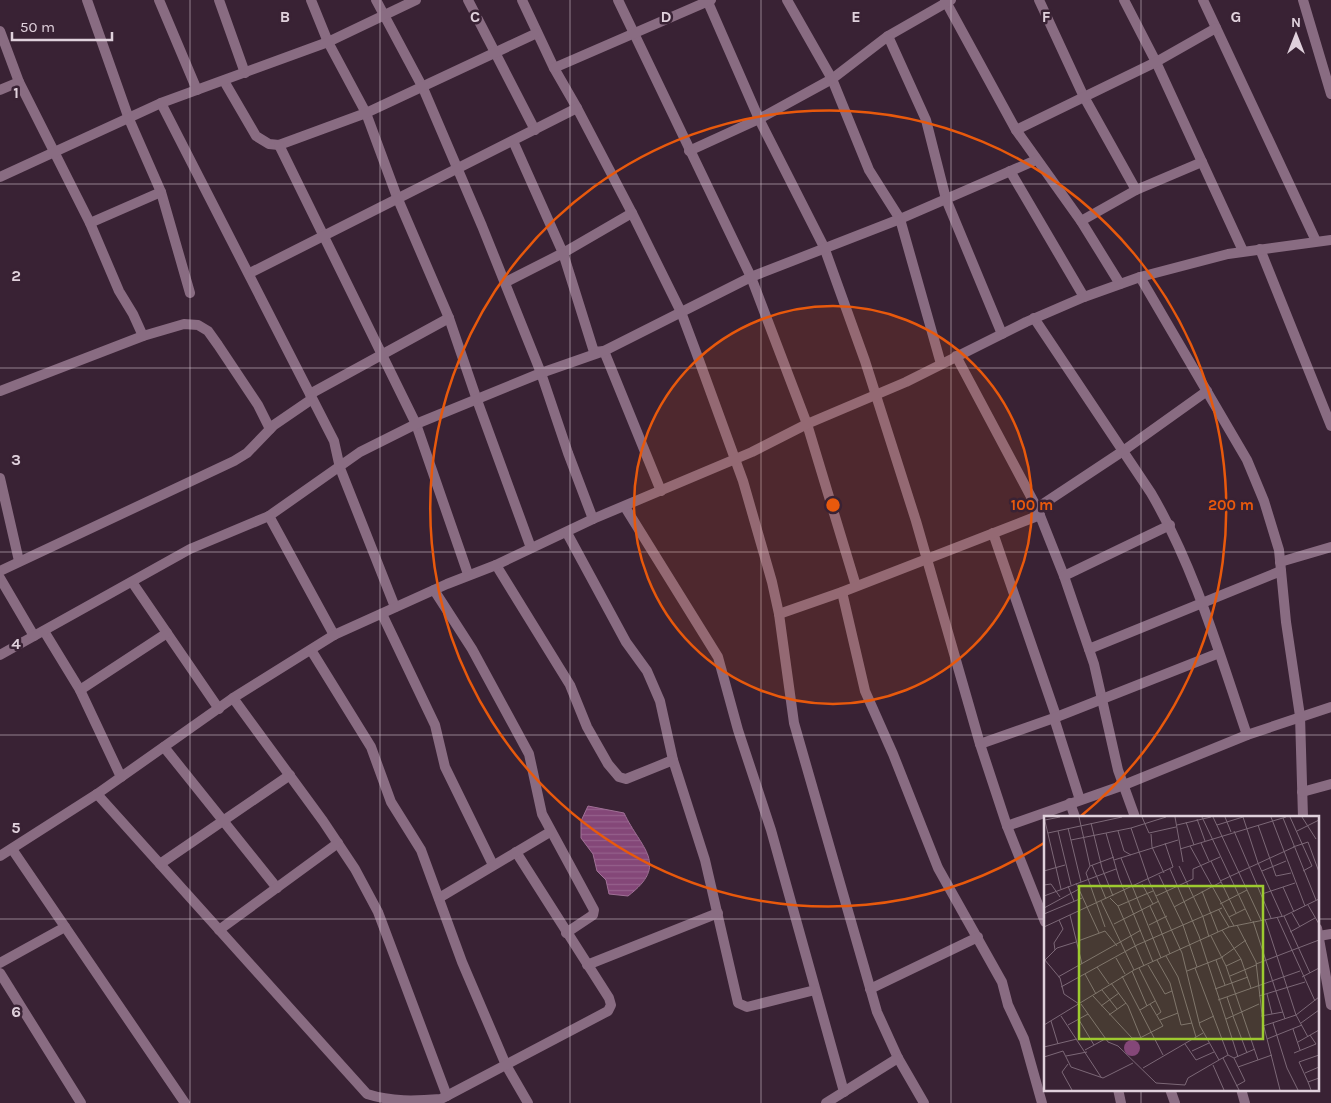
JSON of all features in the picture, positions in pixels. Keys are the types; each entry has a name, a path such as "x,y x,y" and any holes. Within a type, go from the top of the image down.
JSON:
{"street":[{"path":"87,0 129,119 161,192 190,293"},
{"path":"159,0 197,90"},
{"path":"219,0 245,73"},
{"path":"311,0 328,42 366,113 397,198 449,318 476,400 531,548"},
{"path":"376,0 423,88 506,282 593,519"},
{"path":"0,177 161,103 328,42 416,0"},
{"path":"468,0 535,130"},
{"path":"522,0 554,68 632,213 680,312 743,480 779,614 794,723 870,989 877,1012 898,1058 924,1103"},
{"path":"618,0 751,277 807,424 856,586"},
{"path":"554,68 709,0 760,120 824,248 877,394 980,744 1007,826 1044,919"},
{"path":"787,0 832,79 869,170 900,219 941,364"},
{"path":"1039,0 1083,96 1136,190"},
{"path":"1124,0 1156,62 1243,251"},
{"path":"1203,0 1316,241"},
{"path":"1303,0 1331,94"},
{"path":"689,151 760,120 832,79 888,36 948,1 1016,130 1081,221 1120,284"},
{"path":"1016,130 1156,62 1216,28"},
{"path":"0,31 19,82 90,223 119,291 133,314 143,336"},
{"path":"224,81 256,136 269,144 280,145 366,113 423,88 537,33"},
{"path":"888,36 926,120 946,199 1002,334"},
{"path":"1320,58 1331,54"},
{"path":"0,90 19,82"},
{"path":"161,103 250,273 334,441 340,468 395,607"},
{"path":"250,273 577,108"},
{"path":"513,141 563,253 594,352 604,351"},
{"path":"280,145 416,424 468,574"},
{"path":"0,655 190,549 269,516 340,468 360,452 416,424 541,373 604,351 751,277 900,219 1036,160"},
{"path":"1081,221 1136,190 1202,162"},
{"path":"1010,171 1084,297"},
{"path":"90,223 161,192"},
{"path":"506,282 563,253 632,213"},
{"path":"185,1103 65,926 4,853 97,794 233,698 291,660 334,635 468,574 496,565 567,533 593,519 735,459 807,424 941,364 1034,318 1084,297 1140,277 1243,251 1331,240"},
{"path":"1260,249 1331,426"},
{"path":"1140,277 1247,460 1264,501 1279,550 1286,622 1300,716 1303,816"},
{"path":"0,571 234,461 247,453 270,429 311,396 381,354 449,318"},
{"path":"1034,318 1170,525 1202,602 1247,735"},
{"path":"0,391 143,336 184,324 198,326 208,331 246,387 270,429"},
{"path":"604,351 661,491"},
{"path":"956,356 1038,511 1064,576 1089,649 1118,770 1135,816"},
{"path":"779,614 842,592 993,533 1038,511 1207,391"},
{"path":"0,478 19,561"},
{"path":"625,507 718,656 738,730 770,830 844,1092"},
{"path":"269,516 334,635"},
{"path":"1064,576 1170,525"},
{"path":"567,533 626,642 647,671 660,701 673,760 705,860 738,1003 747,1007 814,990"},
{"path":"993,533 1055,717 1075,802 1075,816"},
{"path":"1089,649 1202,602 1281,566 1331,547"},
{"path":"496,565 570,685 587,727 608,764 619,777 626,779 673,760"},
{"path":"0,578 34,636"},
{"path":"132,582 219,709"},
{"path":"434,590 472,649 528,754 542,814 550,832 594,910 592,915 566,932"},
{"path":"842,592 865,691 893,754 938,868 1002,982 1008,1004 1024,1039 1042,1103"},
{"path":"382,614 435,725 445,767 493,865"},
{"path":"44,631 80,690 121,777"},
{"path":"80,690 167,633"},
{"path":"311,650 371,747 391,802 421,850 462,962 506,1065 528,1103"},
{"path":"980,744 1055,717 1219,652"},
{"path":"233,698 290,775 355,869 378,912 448,1096"},
{"path":"1007,826 1124,785 1247,735 1331,707"},
{"path":"164,747 277,888"},
{"path":"160,864 290,775"},
{"path":"1302,792 1331,784"},
{"path":"97,794 367,1094 384,1099 409,1101 441,1099 608,1011 610,1005 608,998 516,852"},
{"path":"439,898 550,832"},
{"path":"218,930 338,843"},
{"path":"587,965 718,913"},
{"path":"0,963 65,926"},
{"path":"1331,934 1318,932 1331,1005"},
{"path":"870,989 978,937"},
{"path":"0,973 81,1103"},
{"path":"826,1103 898,1058"},
{"path":"1118,1090 1121,1103"},
{"path":"1170,1090 1175,1103"},
{"path":"1241,1090 1245,1103"}],"shaded area":[{"path":"588,806 624,813 648,856 650,865 647,875 641,885 628,896 609,894 606,880 597,871 593,854 581,838 581,821"}]}
